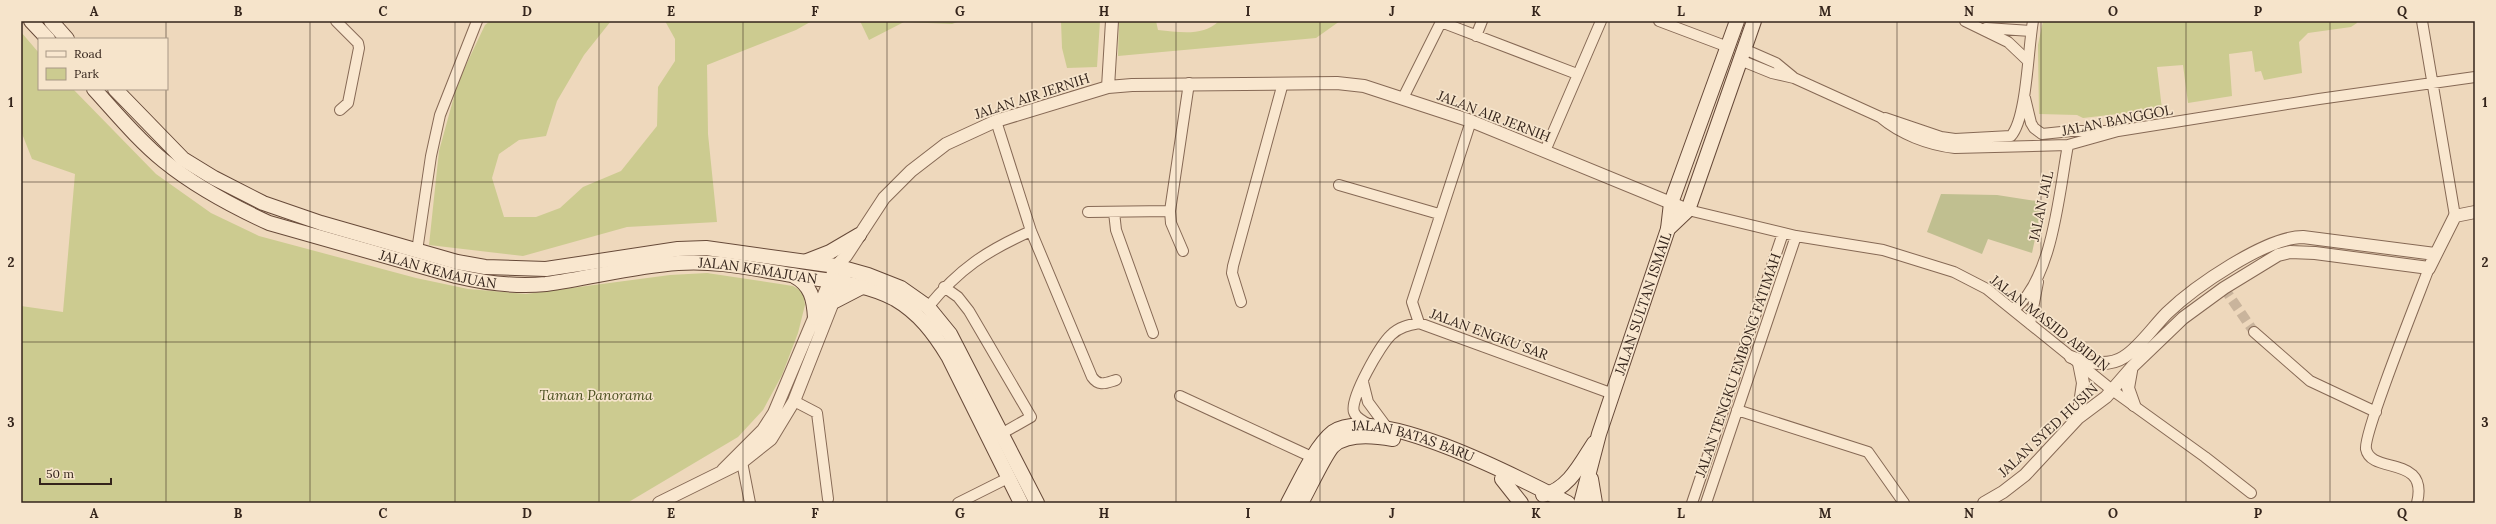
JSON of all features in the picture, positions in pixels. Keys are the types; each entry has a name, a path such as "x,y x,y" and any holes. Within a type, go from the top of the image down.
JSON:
{"main road":[{"path":"31,21 47,38"},
{"path":"51,21 66,38"},
{"path":"1668,230 1671,203 1737,21"},
{"name":"JALAN SULTAN ISMAIL","path":"1581,503 1591,472 1599,434 1668,230 1688,210 1754,21"},
{"name":"JALAN KEMAJUAN","path":"95,90 163,161 202,189 247,213 269,223 456,276 484,282 545,284 663,264 704,262 836,281 878,291 895,300 921,318 935,334 948,356 1021,503"},
{"name":"JALAN KEMAJUAN","path":"116,90 183,159 214,178 263,203 321,223 417,250 485,267 515,270 546,269 678,249 706,248 803,262 842,264 901,288 928,307 939,319 960,349 1036,503"},
{"path":"803,262 830,252 858,235"},
{"path":"794,276 803,281 808,287 814,304 815,318"},
{"path":"835,301 862,287"},
{"name":"JALAN BATAS BARU","path":"1288,503 1325,439 1335,431 1354,426 1388,429 1432,441 1502,469 1544,498"},
{"path":"1544,498 1568,480 1599,434"},
{"name":"JALAN BATAS BARU","path":"1301,503 1333,446 1345,440 1361,437 1385,438 1407,442 1488,471 1544,498 1568,503"},
{"path":"1591,472 1594,503"},
{"path":"1502,479 1521,503"}],"street":[{"path":"336,21 358,43 359,48 348,103 340,110"},
{"path":"417,250 431,156 440,115 477,21"},
{"path":"1108,87 1112,21"},
{"path":"1476,36 1482,21"},
{"path":"1545,151 1601,21"},
{"path":"1660,21 1728,47"},
{"path":"1965,21 2008,42 2027,60"},
{"path":"2417,503 2418,484 2413,475 2404,468 2368,455 2367,440 2429,268 2455,216 2434,83 2422,21"},
{"path":"1403,98 1441,22 1577,74"},
{"path":"1880,117 1941,137 2005,138 2016,130 2025,96 2027,60 2032,26 2005,31 1978,27"},
{"name":"JALAN BANGGOL","path":"1742,55 1776,63 1794,78 1880,117 1890,126 1939,146 2068,145 2118,131 2319,99 2475,77"},
{"path":"1183,251 1171,223 1170,211 1189,83"},
{"name":"JALAN AIR JERNIH","path":"836,281 842,264 858,235 884,198 923,160 965,134 996,120 1108,87 1189,83 1351,84 1403,98 1471,121 1688,210"},
{"path":"1241,302 1232,273 1233,266 1283,84"},
{"path":"2025,96 2031,123 2037,132 2042,134 2071,131 2118,131"},
{"path":"996,120 1031,231 1092,377 1096,383 1100,384 1116,380"},
{"name":"JALAN ENGKU SAR","path":"1471,121 1439,214 1412,302 1419,324 1613,394"},
{"name":"JALAN JAIL","path":"2030,324 2040,272 2050,237 2068,145"},
{"path":"1339,185 1439,214"},
{"name":"JALAN MASJID ABIDIN","path":"1688,210 1796,236 1883,250 1927,262 1954,272 1987,289 2112,390 2205,457 2250,493"},
{"path":"1088,212 1170,211"},
{"path":"1114,212 1116,230 1153,332"},
{"path":"2455,216 2475,212"},
{"path":"928,307 944,286 969,264 997,246 1031,231"},
{"name":"JALAN TENGKU EMBONG FATIMAH","path":"1692,503 1783,233"},
{"name":"JALAN TENGKU EMBONG FATIMAH","path":"1706,503 1796,236"},
{"path":"2078,418 2083,383 2075,360 2095,363 2124,357 2175,306 2218,274 2276,242 2292,237 2303,237 2435,254"},
{"name":"JALAN SYED HUSIN","path":"1984,503 2003,492 2025,475 2078,418 2112,390 2133,366 2184,318 2224,288 2278,255 2290,252 2315,253 2429,268"},
{"name":"JALAN JAIL","path":"2013,310 2027,297 2040,272"},
{"path":"659,503 723,470 742,462 756,453 771,439 794,401 835,301 836,281"},
{"path":"723,470 763,430 774,413 815,318 836,281"},
{"path":"944,286 958,298 969,311 1031,417 1001,434"},
{"path":"1373,427 1356,416 1353,410 1356,396 1363,380 1390,335 1398,329 1419,324"},
{"path":"2254,332 2310,381 2376,412"},
{"path":"2133,366 2127,384 2128,395 2134,405"},
{"path":"1363,380 1368,402 1388,429"},
{"path":"1180,396 1314,458"},
{"path":"794,401 817,413 828,499"},
{"path":"1738,410 1868,452 1904,503"},
{"path":"742,462 750,503"},
{"path":"958,503 1008,478"}],"green space":[{"path":"490,21 611,21 584,55 557,101 546,136 519,140 499,154 492,178 504,217 536,217 560,208 583,187 621,171 657,126 658,87 675,61 675,39 665,21 812,21 796,30 707,65 708,134 717,222 627,227 523,256 429,245 439,151 458,82 485,25"},
{"path":"860,21 960,21 952,24 904,22 869,40"},
{"path":"1061,21 1100,21 1097,67 1067,68 1062,48"},
{"path":"1119,21 1156,21 1158,30 1190,32 1206,29 1219,21 1340,21 1316,38 1118,56"},
{"path":"2043,21 2356,21 2357,23 2351,27 2308,33 2299,42 2302,73 2264,80 2261,71 2255,72 2252,51 2229,54 2232,96 2188,103 2183,65 2157,67 2162,109 2083,118 2077,115 2039,114 2038,45"},
{"name":"Taman Panorama","path":"21,32 38,52 38,90 74,90 156,174 211,213 259,236 416,278 468,289 526,294 670,275 707,273 793,286 803,292 805,305 798,333 782,375 763,410 738,437 627,503 21,503 21,306 63,312 75,174 32,159 21,131"}],"shaded area":[{"path":"1941,194 1997,195 2043,202 2032,253 1988,239 1982,254 1927,232"}],"tunnel":[{"path":"2224,288 2254,332"}]}
